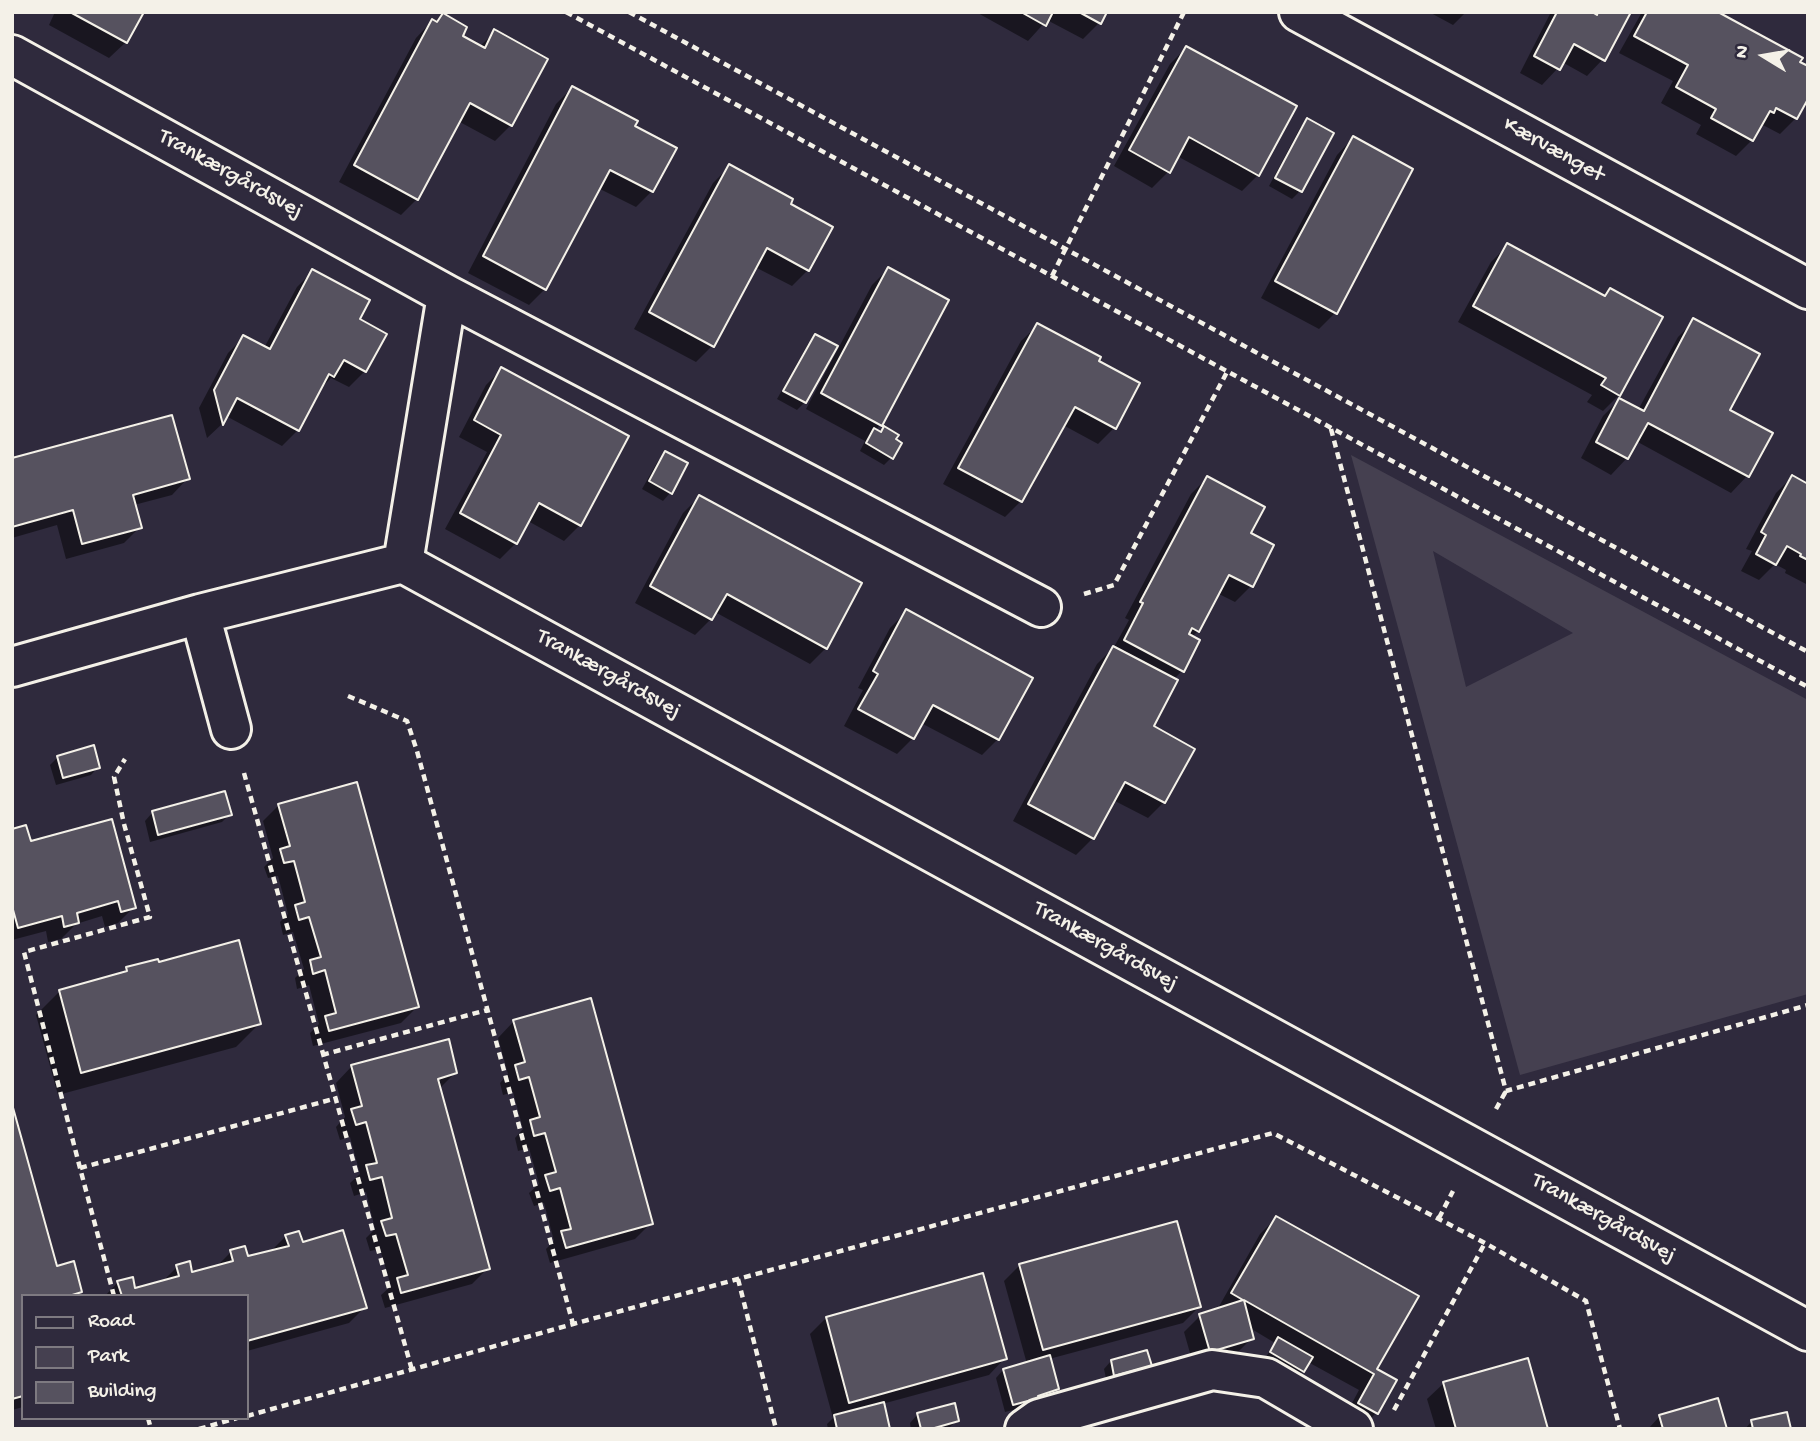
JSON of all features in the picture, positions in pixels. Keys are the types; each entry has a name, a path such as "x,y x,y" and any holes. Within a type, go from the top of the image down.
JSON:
{"street":[{"name":"Kærvænget","path":"1298,12 1808,289"},
{"name":"Trankærgårdsvej","path":"12,55 447,295 1041,607"},
{"path":"12,667 200,614 403,563 447,295"},
{"name":"Trankærgårdsvej","path":"403,563 1808,1331"},
{"path":"200,614 231,729"},
{"path":"1025,1429 1038,1419 1212,1370 1266,1378 1353,1429"}],"path":[{"path":"566,12 1808,687"},
{"path":"629,12 1808,652"},
{"path":"1052,276 1184,12"},
{"path":"1041,607 1114,585 1227,372"},
{"path":"1331,428 1506,1091 1808,1004"},
{"path":"348,696 407,721 573,1324"},
{"path":"231,729 412,1370"},
{"path":"113,1294 24,952 150,917 114,777 125,759"},
{"path":"322,1055 487,1010"},
{"path":"80,1168 337,1098"},
{"path":"248,1416 1273,1133 1486,1243 1586,1301 1620,1429"},
{"path":"1389,1417 1486,1243"},
{"path":"738,1279 776,1429"},
{"path":"199,1429 230,1420"}],"green space":[{"path":"1351,455 1808,700 1808,994 1520,1075","holes":["1433,551 1573,633 1466,687"]}],"building":[{"path":"70,12 144,12 127,43"},
{"path":"1021,12 1053,12 1046,26"},
{"path":"1079,12 1107,12 1101,24"},
{"path":"1557,12 1592,12 1597,15 1598,12 1631,12 1605,61 1574,44 1560,70 1534,56"},
{"path":"1647,12 1718,12 1803,58 1800,62 1808,66 1808,99 1797,119 1776,108 1774,113 1770,111 1753,141 1711,118 1716,109 1676,87 1688,65 1634,36"},
{"path":"443,13 467,27 463,36 485,48 494,29 548,59 512,126 470,103 418,200 354,165 432,19 437,22"},
{"path":"1186,46 1297,106 1259,176 1189,137 1170,173 1129,150"},
{"path":"572,86 638,121 635,126 677,148 653,192 610,170 546,290 483,256"},
{"path":"1307,118 1334,133 1302,192 1275,178"},
{"path":"1353,136 1413,169 1337,314 1275,281"},
{"path":"729,164 793,199 791,204 833,227 809,271 767,248 714,347 649,312"},
{"path":"1507,243 1605,296 1610,288 1663,317 1620,396 1601,385 1606,378 1473,306"},
{"path":"888,267 949,300 882,426 821,393"},
{"path":"312,269 370,300 360,319 387,334 366,372 344,360 334,377 329,374 299,431 237,398 223,425 214,390 243,335 270,349"},
{"path":"1693,318 1760,354 1730,410 1773,433 1749,477 1648,423 1628,459 1596,442 1619,398 1644,411"},
{"path":"1037,323 1101,357 1099,361 1140,383 1116,429 1075,407 1022,502 958,468"},
{"path":"815,334 838,346 806,403 783,391"},
{"path":"501,367 629,436 581,526 539,503 517,544 460,513 501,435 474,420"},
{"path":"172,415 190,479 133,495 142,528 82,544 73,510 12,527 12,458"},
{"path":"884,426 899,435 896,439 902,443 893,459 866,443 874,428 881,432"},
{"path":"665,451 688,463 672,494 649,481"},
{"path":"1792,475 1808,484 1808,560 1787,546 1776,565 1756,554 1766,535 1761,532"},
{"path":"1207,476 1265,507 1251,533 1274,545 1253,587 1229,575 1199,632 1192,628 1189,634 1200,640 1184,672 1124,640 1143,603 1140,602"},
{"path":"699,495 862,583 827,649 727,594 712,620 650,586"},
{"path":"906,609 1033,678 999,740 933,705 914,739 858,709 878,674 873,671"},
{"path":"1113,646 1178,680 1154,726 1195,749 1165,803 1125,782 1094,839 1028,804"},
{"path":"94,745 100,768 63,778 57,756"},
{"path":"357,782 419,1007 329,1031 325,1016 336,1013 325,970 313,974 310,960 321,957 309,917 299,920 295,905 305,902 294,861 284,863 280,849 290,846 278,804"},
{"path":"225,791 232,815 158,835 152,811"},
{"path":"112,819 136,908 121,912 118,901 77,913 79,923 64,927 62,916 18,928 12,906 12,829 26,825 31,841"},
{"path":"239,940 261,1024 81,1073 59,990 127,971 126,967 158,959 159,962"},
{"path":"591,998 653,1224 566,1248 561,1231 571,1229 560,1188 550,1191 545,1175 556,1172 545,1133 534,1136 530,1120 540,1117 529,1077 519,1080 515,1065 525,1062 513,1020"},
{"path":"449,1039 457,1073 438,1079 490,1269 401,1293 397,1278 408,1275 396,1234 386,1236 381,1221 392,1218 382,1177 370,1180 366,1165 377,1163 366,1122 356,1125 351,1109 362,1106 351,1065"},
{"path":"12,1104 57,1266 74,1261 82,1292 21,1294 21,1397 12,1399"},
{"path":"1276,1216 1419,1296 1377,1369 1397,1380 1378,1414 1358,1403 1374,1374 1244,1300 1254,1339 1210,1352 1199,1314 1243,1300 1231,1293"},
{"path":"1177,1221 1201,1307 1043,1350 1019,1264"},
{"path":"343,1230 367,1308 248,1341 248,1294 121,1294 117,1281 133,1277 135,1288 179,1276 176,1265 190,1261 192,1272 233,1261 230,1250 245,1246 248,1256 289,1246 285,1235 299,1231 303,1242"},
{"path":"983,1273 1007,1359 849,1403 826,1317"},
{"path":"1278,1337 1313,1357 1304,1372 1270,1352"},
{"path":"1147,1350 1152,1366 1114,1376 1111,1360"},
{"path":"1050,1355 1059,1389 1013,1405 1003,1369"},
{"path":"1528,1358 1548,1429 1456,1429 1443,1382"},
{"path":"1718,1398 1727,1429 1663,1429 1659,1415"},
{"path":"884,1402 890,1429 837,1429 834,1415"},
{"path":"955,1403 959,1421 921,1429 917,1413"},
{"path":"1787,1412 1791,1429 1753,1429 1751,1420"}]}
